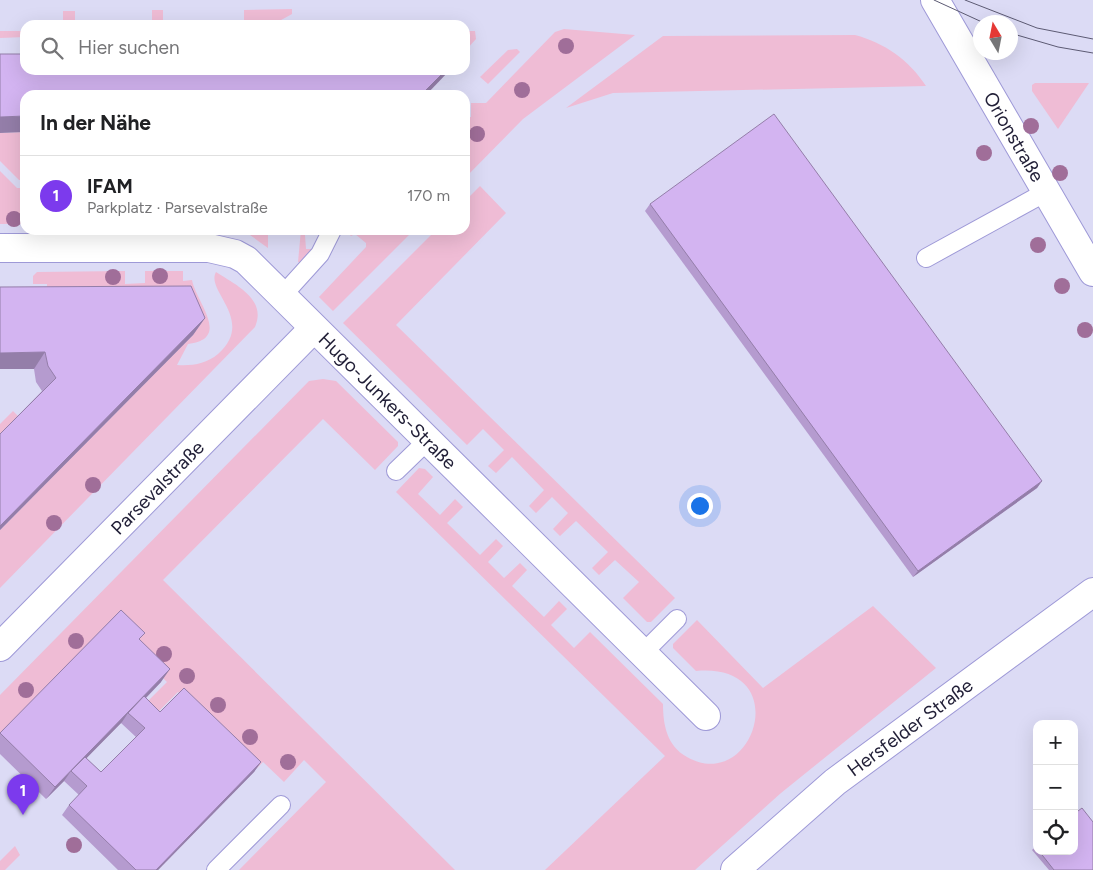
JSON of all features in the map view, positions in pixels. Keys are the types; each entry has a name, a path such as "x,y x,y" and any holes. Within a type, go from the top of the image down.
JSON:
{"street":[{"name":"Orionstraße","path":"935,0 1093,272"},
{"name":"Hugo-Junkers-Straße","path":"0,248 130,247 222,250 246,260 313,329 644,652 706,716"},
{"name":"Parsevalstraße","path":"0,647 313,329"},
{"name":"Hersfelder Straße","path":"735,870 835,782 1093,592"}],"lane":[{"path":"926,258 1046,192"},
{"path":"282,296 320,254 330,235"},
{"path":"396,471 428,440"},
{"path":"644,652 676,619"},
{"path":"216,870 281,805"}],"shaded area":[{"path":"292,9 292,14 281,20 244,20 244,10"},
{"path":"152,10 163,10 163,20 152,20"},
{"path":"63,11 75,11 75,20 63,20"},
{"path":"564,29 635,35 523,119 470,173 471,103 486,103 555,32"},
{"path":"0,31 20,31 20,37 0,38"},
{"path":"470,31 475,31 476,39 470,46"},
{"path":"855,35 866,38 895,54 912,68 926,86 613,93 566,108 663,36"},
{"path":"517,49 520,52 488,84 480,77 508,50"},
{"path":"1035,83 1089,83 1058,129 1032,91 1032,85"},
{"path":"20,132 20,180 0,161 0,133"},
{"path":"0,171 17,188 20,188 20,224 0,224"},
{"path":"480,186 506,213 396,325 675,598 651,622 647,622 623,598 639,582 615,560 599,575 592,568 608,552 576,521 560,536 553,529 568,513 552,497 536,513 529,506 544,490 512,457 496,473 488,466 504,450 483,429 467,445 343,323 431,235 470,235 470,196"},
{"path":"250,235 268,235 268,248"},
{"path":"301,235 305,235 306,249 314,249 301,263 298,262"},
{"path":"356,235 409,235 333,311 319,297 366,247 366,243"},
{"path":"125,271 125,284 145,283 145,271 183,271 183,281 192,280 210,327 208,335 201,341 188,344 177,365 193,365 209,360 218,354 228,341 232,330 231,318 214,280 216,272 248,294 253,301 257,308 258,317 255,327 0,588 0,530 193,335 47,303 47,284 33,284 33,276 37,272"},
{"path":"323,379 336,381 398,442 398,446 375,470 323,419 163,580 455,870 239,870 326,782 304,760 284,782 263,762 257,768 178,692 154,716 143,706 167,682 137,653 0,737 0,695 309,381"},
{"path":"13,411 20,418 0,438 0,424"},
{"path":"419,468 425,469 433,477 418,494 440,515 455,499 463,507 447,523 480,555 496,539 503,546 488,562 504,578 520,563 527,570 512,586 544,617 559,601 567,609 551,625 574,648 590,632 663,704 665,727 671,741 687,757 711,764 731,758 746,744 754,725 755,704 746,686 727,674 696,671 673,648 673,644 697,620 763,688 873,606 936,668 781,793 695,870 545,870 665,756 396,492"},
{"path":"15,846 20,855 5,870 0,870 0,861"}],"building":[{"path":"0,54 20,54 20,75 441,75 426,90 20,90 20,116 0,117"},
{"path":"774,114 1042,481 918,571 650,204"},
{"path":"191,286 205,318 0,526 0,434 56,378 48,366 45,352 0,353 0,287"},
{"path":"121,610 145,633 139,639 170,669 55,787 0,733"},
{"path":"184,688 261,762 156,870 136,870 69,805 87,786 71,771 85,757 101,772 145,728 128,713 144,696 160,712"},
{"path":"1082,808 1093,822 1093,870 1054,870 1042,855 1078,855 1078,811"}],"tram line":[{"path":"934,0 973,18"},
{"path":"965,0 1037,28 1093,39"},
{"path":"1018,35 1058,47 1093,53"}],"place":[{"name":"IFAM","path":"23,815"}]}
